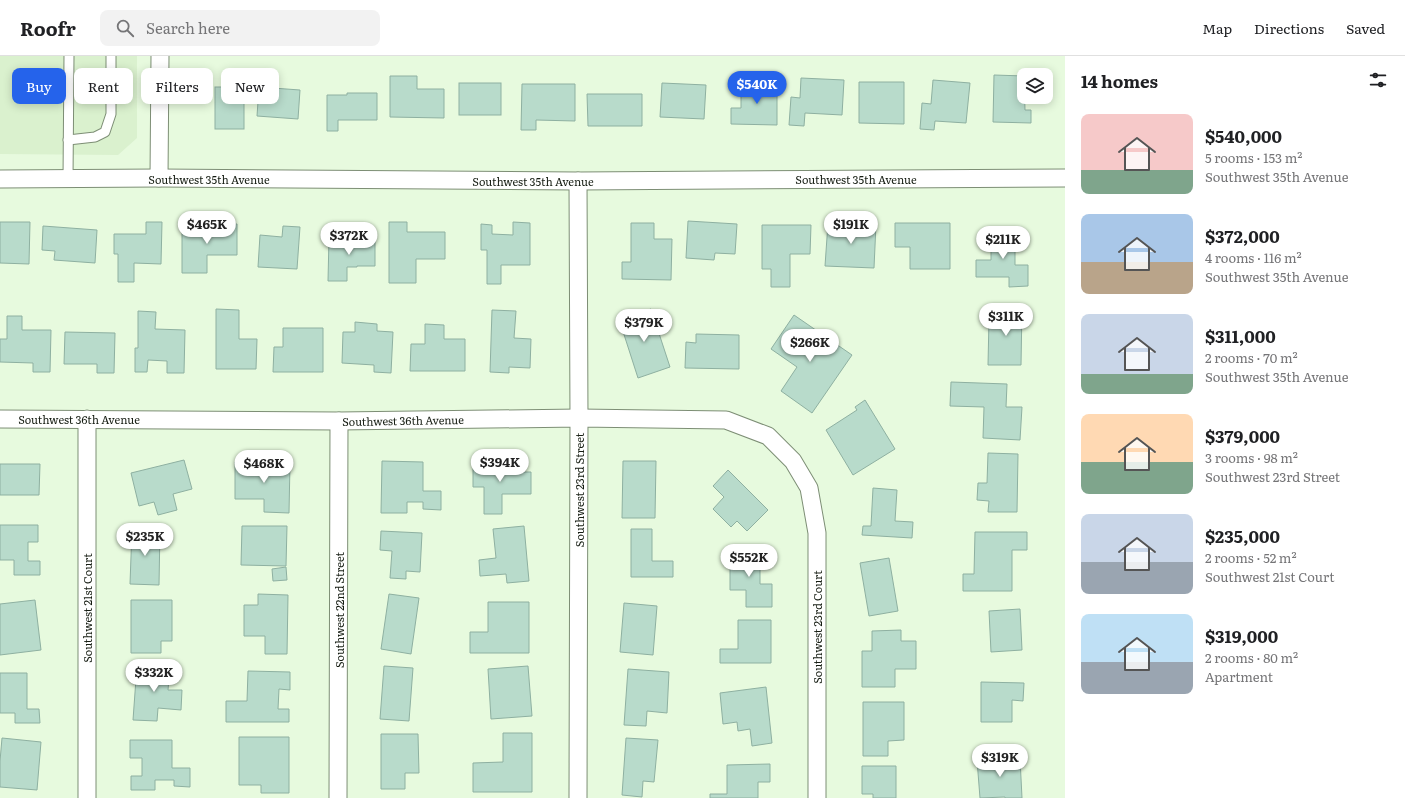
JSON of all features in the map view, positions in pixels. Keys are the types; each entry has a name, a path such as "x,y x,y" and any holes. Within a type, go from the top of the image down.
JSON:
{"street":[{"path":"159,178 160,56"},
{"name":"Southwest 35th Avenue","path":"0,179 159,178 578,181 1065,178"},
{"name":"Southwest 23rd Street","path":"578,181 578,798"},
{"name":"Southwest 36th Avenue","path":"0,419 339,421 579,418 726,420 768,436 792,461"},
{"name":"Southwest 21st Court","path":"87,419 87,798"},
{"name":"Southwest 22nd Street","path":"338,798 339,421"},
{"name":"Southwest 23rd Court","path":"792,461 809,488 817,533 817,798"}],"lane":[{"path":"68,179 69,56"},
{"path":"68,140 95,137 105,132 111,114 111,56"}],"shaded area":[{"path":"0,56 137,56 137,138 118,155 0,154"}],"building":[{"path":"994,75 1017,76 1017,104 1025,104 1025,110 1031,110 1031,123 993,122"},
{"path":"390,76 417,76 417,89 444,89 444,118 390,117"},
{"path":"801,78 844,80 842,115 805,113 804,126 789,125 791,97 800,98"},
{"path":"933,80 970,83 966,123 935,121 934,130 920,129 922,103 931,104"},
{"path":"741,82 777,82 777,125 731,124 731,108 741,108"},
{"path":"859,82 904,82 904,124 859,123"},
{"path":"459,83 501,83 501,115 459,115"},
{"path":"662,83 706,85 704,119 660,117"},
{"path":"522,84 575,84 575,121 536,120 536,130 521,130"},
{"path":"215,87 221,87 221,104 244,104 244,129 215,129"},
{"path":"279,88 300,90 298,119 257,116 258,104 279,104"},
{"path":"347,93 377,93 377,120 338,120 338,131 327,131 327,95 347,95"},
{"path":"587,94 642,94 642,126 588,126"},
{"path":"688,221 737,224 735,254 715,253 714,260 686,258"},
{"path":"0,222 30,222 29,264 0,263"},
{"path":"146,222 162,222 161,264 134,263 134,282 118,282 118,254 114,254 114,234 146,234"},
{"path":"389,222 407,222 407,232 445,232 445,259 416,259 416,283 389,283"},
{"path":"513,222 530,223 530,265 501,265 501,284 487,284 487,250 481,250 481,224 492,225 492,234 513,235"},
{"path":"631,223 654,223 654,239 672,239 671,280 622,279 622,262 631,262"},
{"path":"828,223 854,225 854,223 876,224 874,268 825,266"},
{"path":"895,223 950,223 950,269 910,269 910,247 895,247"},
{"path":"195,224 237,224 237,255 207,255 207,273 182,273 182,231 195,231"},
{"path":"762,225 811,225 810,254 790,254 790,287 771,287 771,269 762,269"},
{"path":"43,226 97,230 95,263 54,260 55,251 42,250"},
{"path":"283,226 300,227 297,269 258,267 260,235 282,237"},
{"path":"991,229 1015,229 1015,265 1028,265 1028,286 1009,287 1009,277 976,277 976,260 991,260"},
{"path":"329,238 375,239 375,266 347,267 347,281 328,281"},
{"path":"995,306 1022,307 1021,365 988,365 989,319 994,319"},
{"path":"216,309 239,310 239,339 257,339 256,369 216,369"},
{"path":"651,309 670,367 638,378 619,319"},
{"path":"492,310 516,311 514,338 531,339 530,368 509,367 509,373 490,372"},
{"path":"138,311 156,312 155,329 185,330 184,373 167,373 167,361 148,360 147,372 135,372 135,348 138,348"},
{"path":"794,315 852,355 812,413 781,391 797,367 771,349"},
{"path":"7,316 22,316 22,330 51,330 50,372 33,372 33,363 0,362 0,339 7,339"},
{"path":"355,322 377,324 377,331 393,332 391,373 374,372 374,365 342,363 343,332 355,332"},
{"path":"425,324 444,325 444,339 465,339 465,371 410,371 411,344 425,344"},
{"path":"283,328 323,328 323,372 273,372 274,347 283,347"},
{"path":"65,332 115,333 114,373 97,373 97,364 64,364"},
{"path":"696,334 739,335 739,369 685,368 686,342 696,343"},
{"path":"951,382 1007,384 1006,407 1022,407 1020,440 983,438 984,407 950,406"},
{"path":"865,400 895,449 853,475 826,430 857,410 855,407"},
{"path":"988,453 1018,454 1017,512 988,512 989,501 977,500 978,483 987,483"},
{"path":"184,460 192,489 173,494 177,510 158,515 154,502 139,506 131,473"},
{"path":"382,461 423,462 423,491 441,491 441,510 423,509 423,502 407,502 407,513 381,513"},
{"path":"623,461 656,461 655,518 622,518"},
{"path":"235,462 290,463 289,513 264,512 264,499 235,499"},
{"path":"473,462 514,462 514,472 531,472 531,494 502,494 502,514 484,514 484,487 473,487"},
{"path":"0,464 40,464 39,495 0,495"},
{"path":"728,470 768,510 747,531 737,521 731,527 713,509 724,497 713,486"},
{"path":"873,488 897,490 895,521 913,522 912,538 862,535 863,526 871,526"},
{"path":"0,525 38,525 38,542 28,542 28,561 40,561 40,575 14,575 14,560 0,560"},
{"path":"242,526 287,526 286,566 241,565"},
{"path":"524,526 529,581 507,583 506,574 480,576 479,560 496,558 493,529"},
{"path":"132,529 160,529 159,585 130,584"},
{"path":"631,529 652,529 652,561 673,561 673,577 631,577"},
{"path":"381,531 422,533 420,572 406,571 406,579 390,578 392,551 380,550"},
{"path":"975,532 1027,532 1027,550 1012,550 1012,591 963,591 963,574 974,574"},
{"path":"730,550 760,550 760,584 772,584 772,607 746,607 746,590 730,590"},
{"path":"889,558 898,611 869,616 860,563"},
{"path":"286,567 287,580 273,581 272,569"},
{"path":"258,594 288,595 287,654 265,654 265,636 244,636 244,605 258,605"},
{"path":"389,594 419,598 411,654 381,649"},
{"path":"35,600 41,650 0,655 0,604"},
{"path":"131,600 172,600 172,641 161,641 161,653 131,653"},
{"path":"488,602 529,602 529,653 470,653 470,632 488,632"},
{"path":"624,603 657,606 653,655 620,652"},
{"path":"1020,609 1022,650 991,652 989,611"},
{"path":"738,620 771,620 771,663 720,663 720,649 738,649"},
{"path":"901,630 901,641 916,641 916,669 895,669 895,687 862,687 862,651 872,651 872,631"},
{"path":"137,665 170,667 168,690 182,690 181,710 158,708 157,721 133,720"},
{"path":"384,666 413,668 409,721 380,719"},
{"path":"528,666 532,716 491,719 488,669"},
{"path":"628,669 669,672 667,713 647,711 646,726 624,725"},
{"path":"248,671 290,672 290,690 279,689 278,709 289,709 289,722 226,722 226,701 247,701"},
{"path":"0,673 27,673 27,709 39,709 40,723 15,723 15,713 0,713"},
{"path":"981,682 1024,683 1023,701 1012,700 1012,722 981,722"},
{"path":"766,687 772,743 752,746 750,729 738,731 737,722 723,724 720,693"},
{"path":"863,702 904,702 904,740 888,741 888,756 863,756"},
{"path":"503,733 532,733 532,792 473,792 473,763 503,762"},
{"path":"381,734 418,734 419,773 405,773 405,789 381,789"},
{"path":"239,737 289,737 289,793 261,793 261,785 239,785"},
{"path":"2,738 41,742 37,790 0,787"},
{"path":"626,738 658,740 654,782 643,781 642,797 622,795"},
{"path":"130,740 172,740 172,768 190,768 190,787 174,786 174,780 155,780 155,790 131,790 131,776 142,776 142,758 130,758"},
{"path":"1020,758 1022,798 980,798 977,760"},
{"path":"770,764 770,782 758,782 758,798 710,798 710,794 727,794 727,765"},
{"path":"862,766 896,766 896,798 873,798 873,794 862,794"}]}
